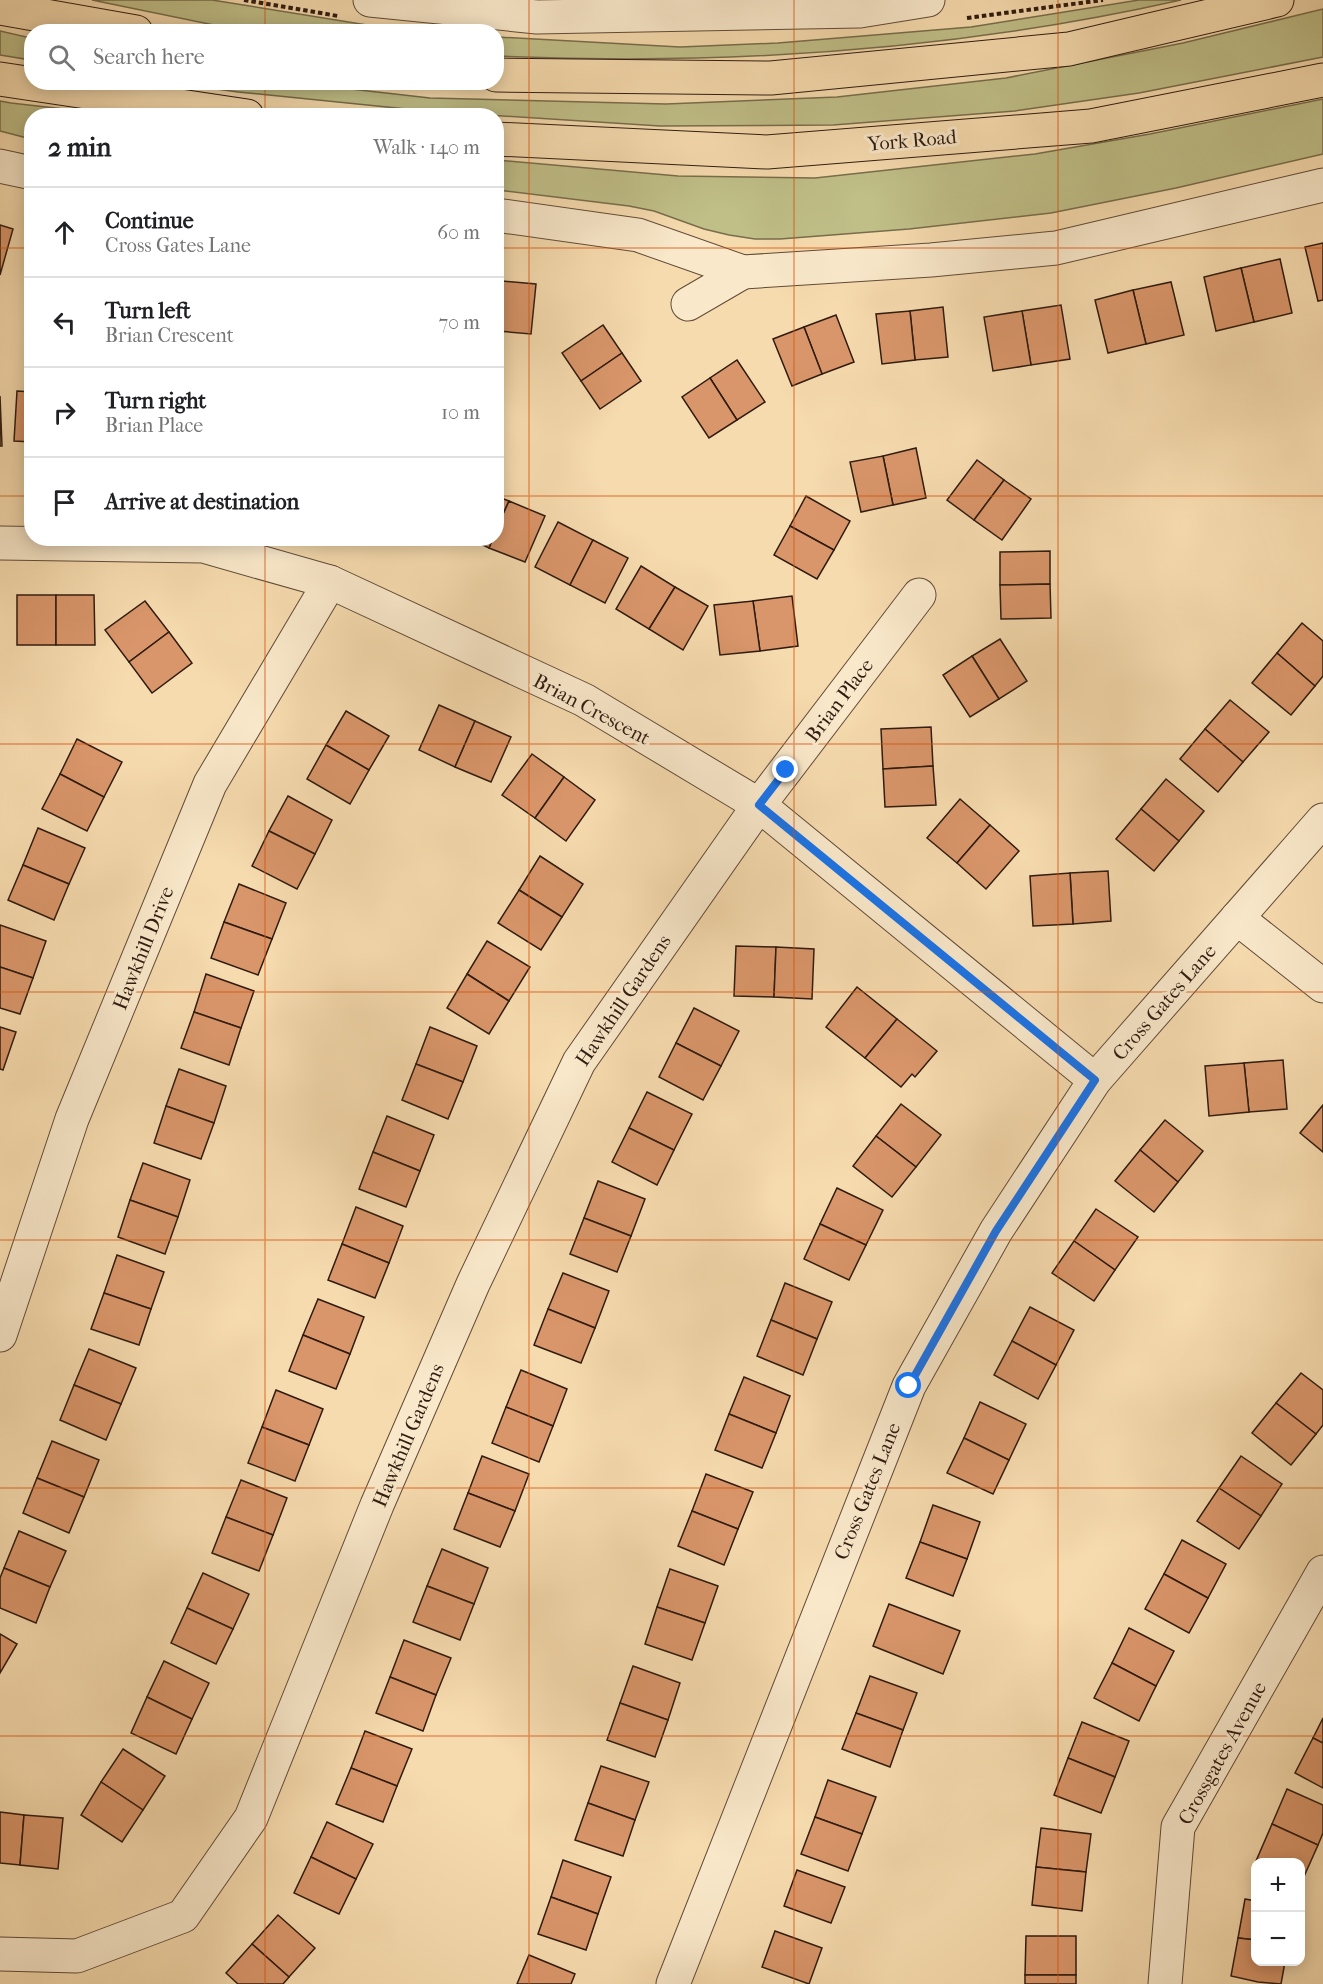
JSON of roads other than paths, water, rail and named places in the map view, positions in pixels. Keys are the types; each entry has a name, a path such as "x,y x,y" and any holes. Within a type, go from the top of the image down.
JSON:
{"highway":[{"path":"504,75 783,77 1069,49 1277,0"},
{"path":"0,8 91,24"},
{"path":"0,79 24,83"},
{"name":"York Road","path":"504,139 767,152 1091,126 1323,80"},
{"path":"73,90 194,108"}],"street":[{"path":"370,0 538,9 860,11 928,0"},
{"path":"0,166 24,171"},
{"path":"504,216 638,235 743,272 932,260 1056,248 1323,185"},
{"path":"688,304 743,272"},
{"name":"Brian Crescent","path":"0,543 24,543"},
{"name":"Brian Crescent","path":"203,546 330,582 584,700 759,805 1095,1080"},
{"name":"Hawkhill Drive","path":"0,1335 72,1119 210,784 330,582"},
{"name":"Brian Place","path":"759,805 919,595"},
{"name":"Hawkhill Gardens","path":"0,1954 77,1956 183,1917 251,1818 377,1505 473,1284 579,1062 759,805"},
{"name":"Cross Gates Lane","path":"673,1984 909,1386 996,1231 1095,1080 1323,820"},
{"path":"1237,918 1323,986"},
{"name":"Crossgates Avenue","path":"1165,1984 1178,1827 1323,1572"}]}
